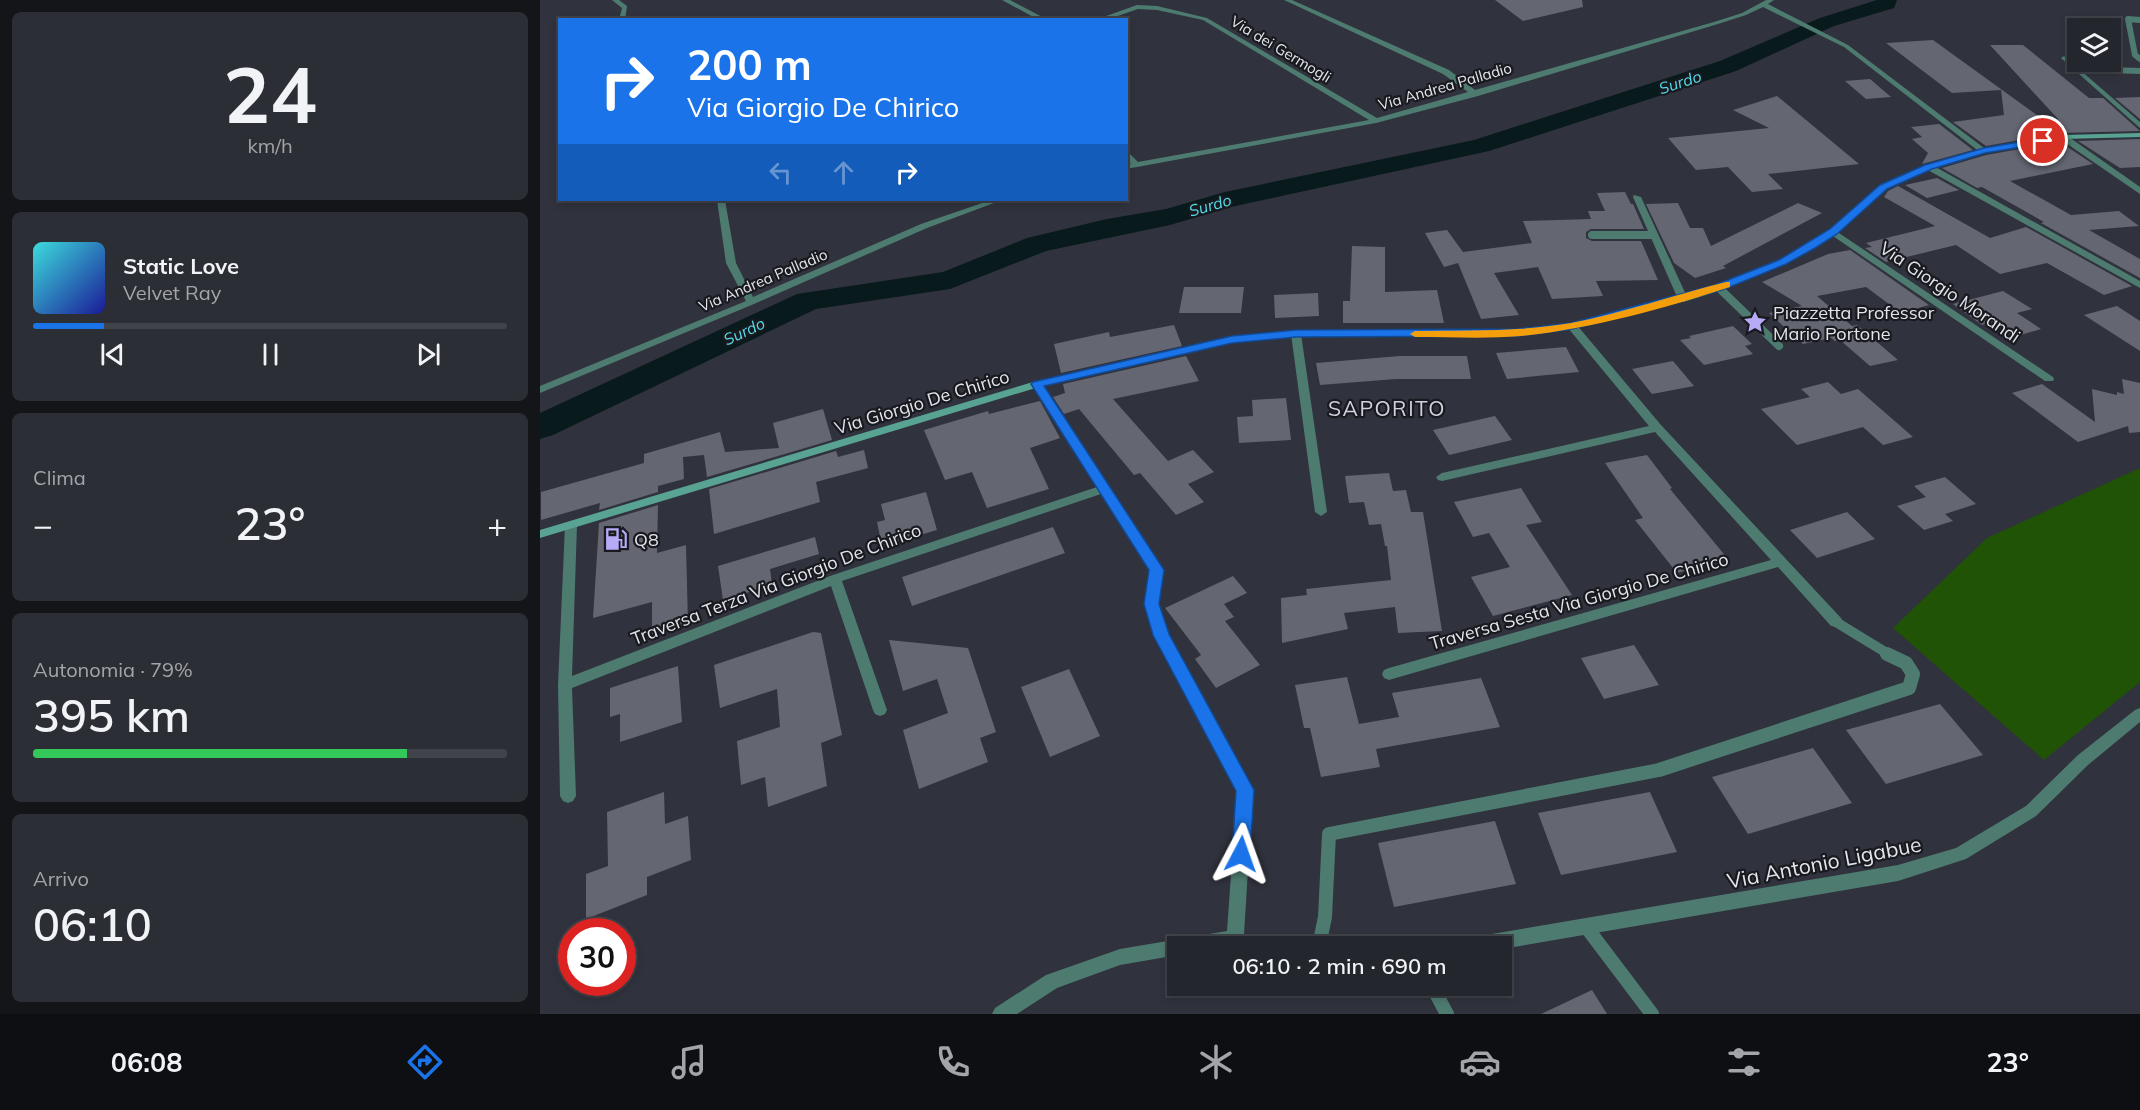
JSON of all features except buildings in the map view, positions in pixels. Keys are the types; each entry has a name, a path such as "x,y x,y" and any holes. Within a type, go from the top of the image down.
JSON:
{"main road":[{"name":"Via Giorgio De Chirico","path":"540,534 1037,384 1232,340 1296,334 1518,333 1572,326 1719,288 1782,262 1833,232 1883,187 1929,167 1984,150 2063,137 2140,135"}],"street":[{"path":"615,0 625,7 622,18"},
{"path":"1005,0 1041,18"},
{"path":"1287,0 1446,72 1475,94"},
{"path":"1767,2 1788,16 1846,46 1984,150"},
{"name":"Via Andrea Palladio","path":"1128,167 1376,122 1716,23 1767,2"},
{"name":"Via dei Germogli","path":"1104,18 1137,8 1158,8 1205,19 1376,122"},
{"path":"2064,58 2067,61"},
{"path":"2079,72 2140,126"},
{"path":"2063,137 2140,191"},
{"path":"1128,155 1136,165"},
{"path":"1929,167 2140,285"},
{"path":"1637,197 1683,298"},
{"path":"721,201 731,263 751,302"},
{"name":"Via Andrea Palladio","path":"540,390 751,302 924,226 995,201"},
{"name":"Via Giorgio Morandi","path":"1833,232 2049,379"},
{"path":"1572,326 1657,428 1836,622"},
{"path":"1296,334 1321,512"},
{"path":"1037,384 1156,570 1152,604 1161,635 1245,790 1241,936"},
{"path":"1442,477 1657,428"},
{"name":"Traversa Terza Via Giorgio De Chirico","path":"565,686 835,579 1104,489"},
{"path":"568,796 565,686 571,525"},
{"name":"Traversa Sesta Via Giorgio De Chirico","path":"1389,674 1779,562"},
{"path":"835,579 880,710"},
{"name":"Via Antonio Ligabue","path":"1512,939 1898,873 1960,854 2031,811 2083,760 2140,714"},
{"path":"1001,1014 1053,981 1119,957 1167,949"}],"lane":[{"path":"2140,20 2128,19 2135,55 2140,59"},
{"path":"2121,70 2140,71"},
{"path":"1592,235 1653,235"},
{"path":"1719,288 1779,346"},
{"path":"1321,936 1325,917 1329,834 1659,770 1910,688 1913,674 1906,663 1880,650 1836,622"},
{"path":"1587,928 1652,1014"},
{"path":"1437,996 1447,1014"}],"green space":[{"path":"2140,468 2140,682 2044,760 1893,628 1987,538"}],"waterway":[{"name":"Surdo","path":"540,427 808,301 950,280 1037,244 1170,217 1225,200 1480,146 1728,66 1827,22 1887,4 1887,0"}],"slow traffic":[{"path":"1415,334 1518,333 1572,326 1726,285"}],"place":[{"name":"Piazzetta Professor Mario Portone","path":"1755,322"},
{"name":"Q8","path":"616,539"}],"district":[{"name":"SAPORITO","path":"1387,408"}],"route":[{"path":"1241,854 1245,790 1161,635 1152,604 1156,570 1037,384 1232,340 1296,334 1518,333 1572,326 1719,288 1782,262 1811,246 1833,232 1883,187 1929,167 1984,150 2043,141"}]}
